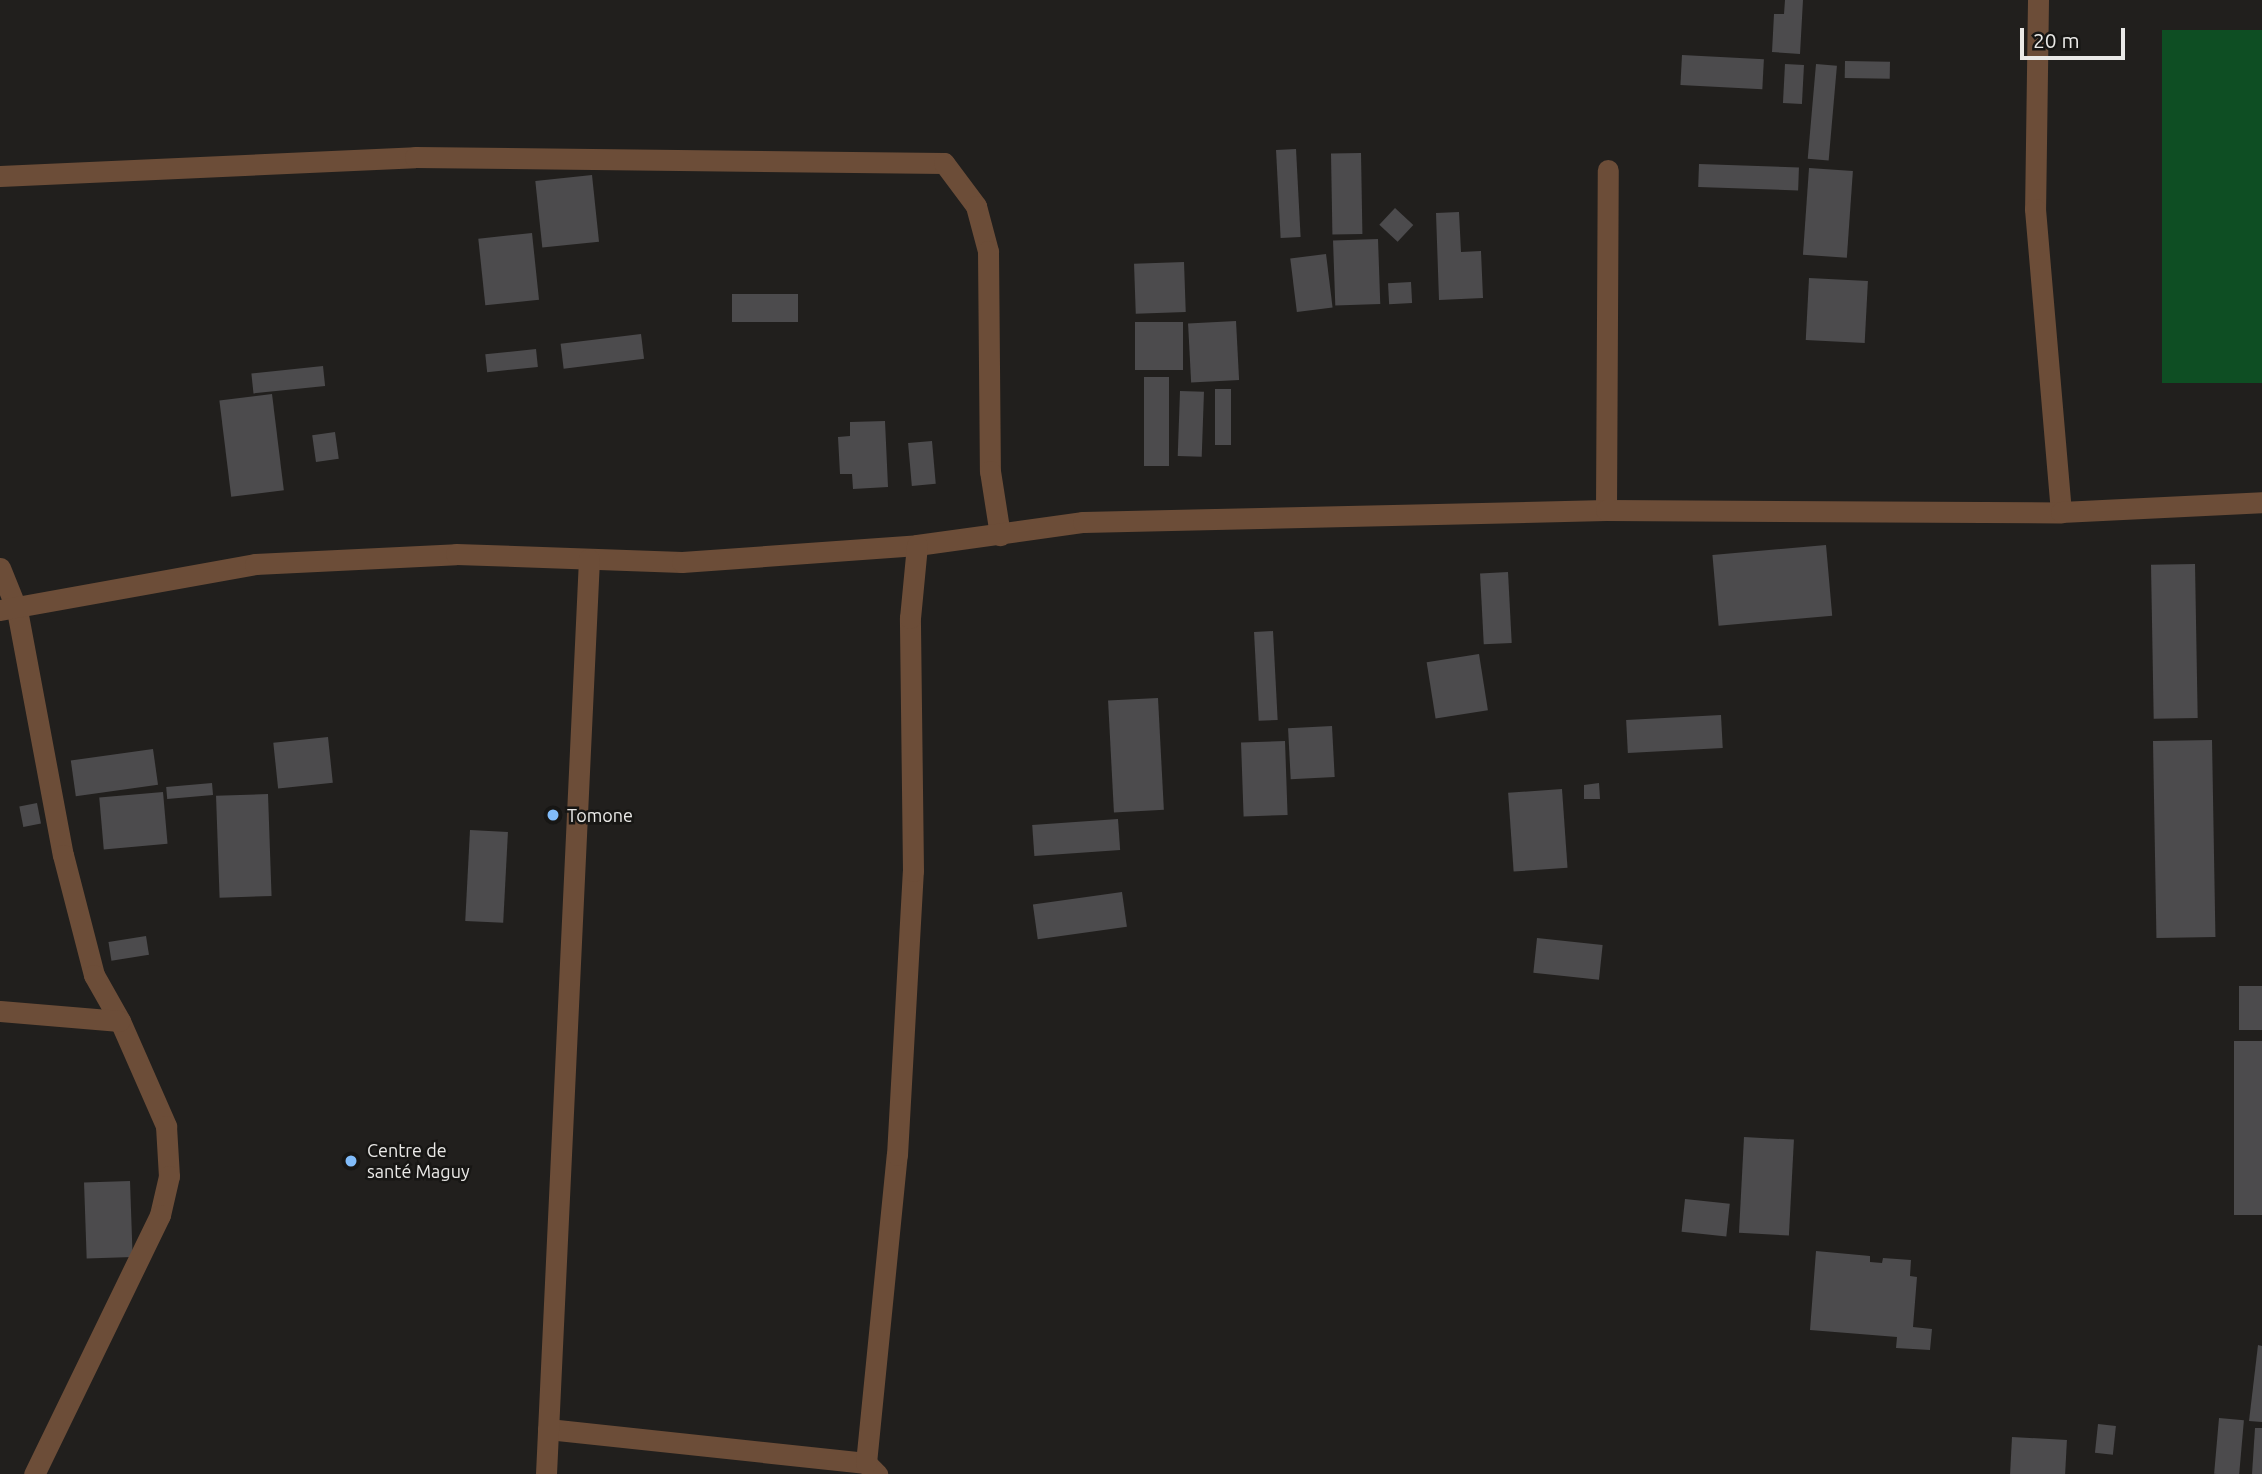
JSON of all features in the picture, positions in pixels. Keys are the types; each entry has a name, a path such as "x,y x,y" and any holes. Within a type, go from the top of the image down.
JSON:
{"street":[{"path":"2038,0 2035,209 2061,512"},
{"path":"0,176 415,157 944,163 976,206 988,251 990,471 1000,535"},
{"path":"1605,510 1608,170"},
{"path":"8,610 255,564 456,554 682,562 917,545 1083,522 1605,510 2061,512 2262,502"},
{"path":"548,1429 872,1468 896,1169 911,911 910,618 917,545"},
{"path":"545,1474 589,559"},
{"path":"0,568 63,855 93,975 120,1021 166,1126 169,1176 160,1215 34,1474"},
{"path":"0,1011 120,1021"}],"green space":[{"path":"2162,30 2262,30 2262,383 2162,383"}],"building":[{"path":"1785,0 1803,0 1800,54 1772,52 1774,14 1784,14"},
{"path":"1682,55 1764,59 1762,89 1680,85"},
{"path":"1845,61 1890,62 1890,79 1845,78"},
{"path":"1785,64 1804,65 1802,104 1783,103"},
{"path":"1816,64 1837,66 1829,160 1808,159"},
{"path":"1296,149 1301,237 1281,238 1276,150"},
{"path":"1361,153 1362,234 1332,235 1331,154"},
{"path":"1699,164 1799,167 1798,190 1698,187"},
{"path":"1809,168 1853,171 1847,258 1803,255"},
{"path":"592,175 599,242 542,248 535,181"},
{"path":"1395,208 1413,225 1398,242 1379,225"},
{"path":"1459,212 1461,252 1481,251 1483,298 1439,300 1436,213"},
{"path":"532,233 539,300 485,305 478,239"},
{"path":"1378,239 1380,304 1335,306 1333,241"},
{"path":"1326,254 1333,308 1297,312 1290,258"},
{"path":"1184,262 1186,312 1136,314 1134,264"},
{"path":"1809,278 1868,281 1865,343 1806,340"},
{"path":"1411,282 1412,303 1389,304 1388,283"},
{"path":"732,294 798,294 798,322 732,322"},
{"path":"1236,321 1239,380 1191,382 1188,324"},
{"path":"1135,322 1183,322 1183,370 1135,370"},
{"path":"641,334 644,359 564,369 561,344"},
{"path":"536,349 538,367 487,372 485,354"},
{"path":"323,366 325,386 253,393 251,374"},
{"path":"1144,377 1169,377 1169,466 1144,466"},
{"path":"1215,389 1231,389 1231,445 1215,445"},
{"path":"1180,391 1204,392 1202,457 1178,456"},
{"path":"272,394 284,490 231,497 219,400"},
{"path":"885,421 888,487 853,489 852,474 840,474 838,437 850,436 850,422"},
{"path":"335,432 339,459 316,462 312,435"},
{"path":"932,441 936,484 912,486 908,443"},
{"path":"1826,545 1832,616 1719,626 1712,555"},
{"path":"2195,564 2198,718 2154,719 2151,565"},
{"path":"1508,572 1512,643 1484,644 1480,573"},
{"path":"1273,631 1278,720 1259,721 1254,632"},
{"path":"1479,654 1488,710 1436,719 1427,662"},
{"path":"1158,698 1164,810 1114,812 1108,701"},
{"path":"1721,715 1723,748 1628,753 1626,720"},
{"path":"1332,726 1335,777 1291,779 1288,728"},
{"path":"328,737 333,783 278,788 273,743"},
{"path":"2212,740 2215,937 2156,938 2153,741"},
{"path":"1285,741 1288,815 1244,816 1241,743"},
{"path":"153,749 158,785 76,796 71,761"},
{"path":"212,783 213,795 167,799 166,787"},
{"path":"1599,783 1600,799 1584,799 1584,785"},
{"path":"1562,789 1568,868 1514,872 1508,793"},
{"path":"163,792 168,844 104,849 99,798"},
{"path":"268,794 272,896 220,898 216,796"},
{"path":"37,803 41,824 23,827 19,806"},
{"path":"1118,819 1120,850 1034,856 1032,825"},
{"path":"470,830 508,832 503,923 465,921"},
{"path":"1122,892 1127,927 1038,939 1033,905"},
{"path":"146,936 149,955 111,961 108,942"},
{"path":"1537,938 1603,945 1599,980 1533,973"},
{"path":"2239,986 2262,986 2262,1030 2239,1030"},
{"path":"2234,1041 2262,1041 2262,1215 2234,1215"},
{"path":"1744,1137 1794,1140 1789,1235 1739,1233"},
{"path":"130,1181 133,1257 87,1259 84,1183"},
{"path":"1685,1199 1730,1204 1726,1237 1682,1232"},
{"path":"1816,1251 1870,1256 1870,1262 1882,1263 1883,1258 1911,1260 1910,1276 1917,1277 1913,1327 1932,1329 1930,1350 1896,1348 1897,1337 1810,1330"},
{"path":"2258,1345 2262,1346 2262,1422 2249,1421"},
{"path":"2219,1418 2244,1420 2239,1474 2214,1474"},
{"path":"2098,1424 2116,1426 2113,1455 2095,1453"},
{"path":"2255,1428 2262,1428 2262,1474 2252,1474"},
{"path":"2012,1437 2067,1440 2065,1474 2010,1474"}],"place":[{"name":"Tomone","path":"553,815"},
{"name":"Centre de santé Maguy","path":"351,1161"}]}
